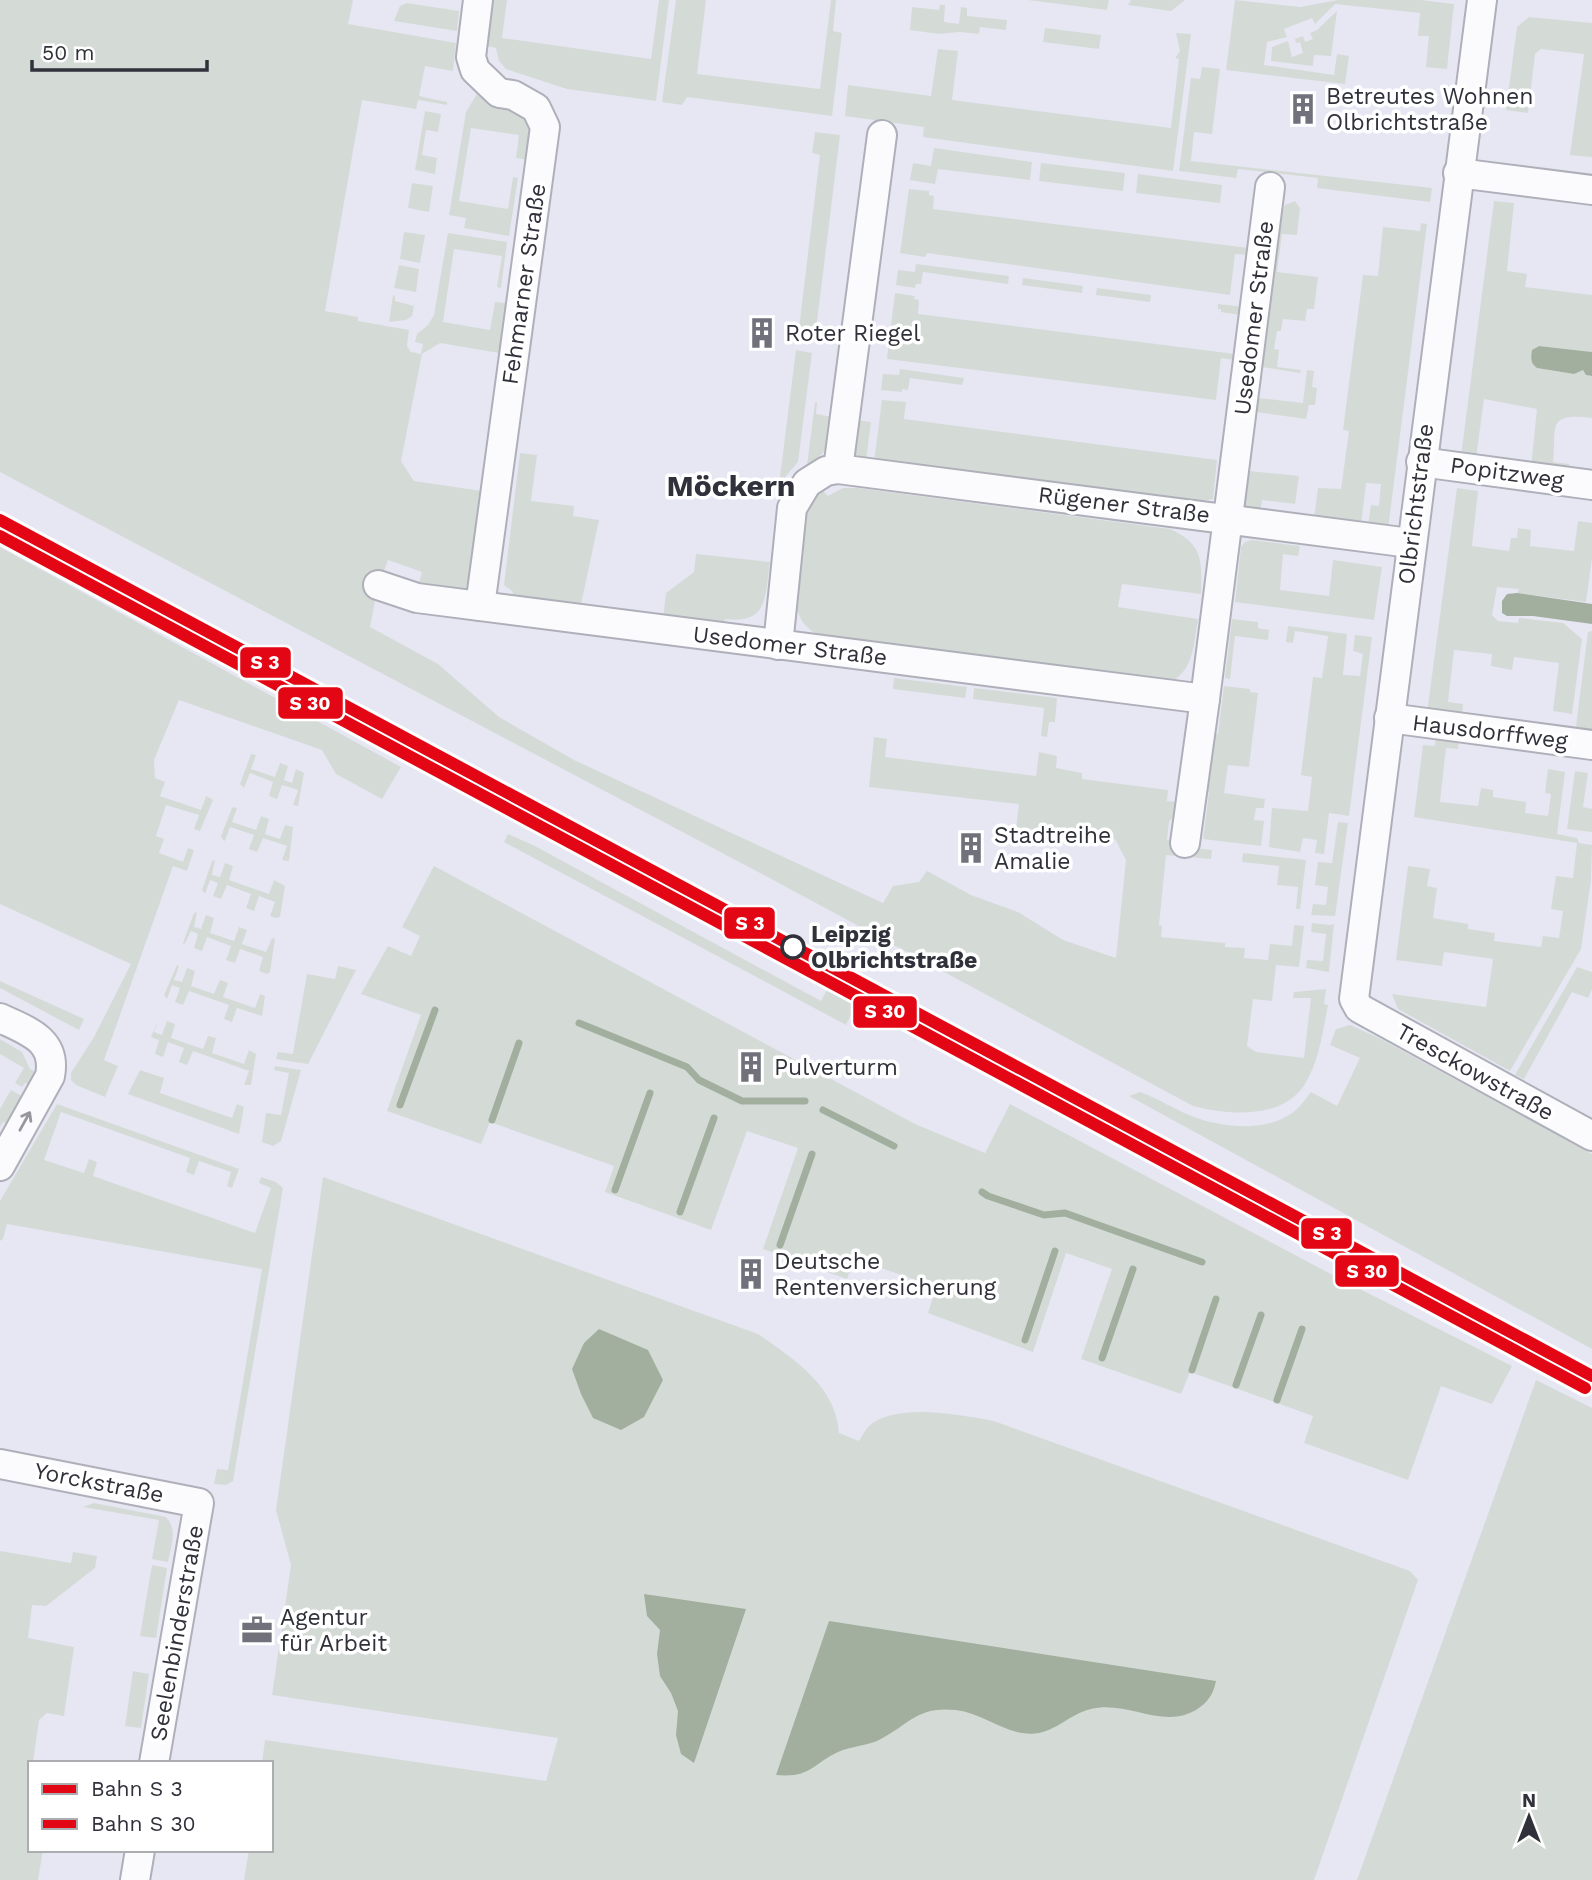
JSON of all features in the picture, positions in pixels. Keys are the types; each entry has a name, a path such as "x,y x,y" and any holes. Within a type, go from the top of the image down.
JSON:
{"street":[{"name":"Fehmarner Straße","path":"478,0 471,57 475,71 499,93 513,95 536,108 545,127 480,606"},
{"name":"Olbrichtstraße","path":"1359,1008 1354,999 1354,984 1482,0"},
{"path":"778,645 792,508 807,483 826,471 838,469 882,135"},
{"path":"1458,173 1592,190"},
{"name":"Usedomer Straße","path":"1185,843 1270,187"},
{"name":"Popitzweg","path":"1421,462 1592,485"},
{"name":"Rügener Straße","path":"838,469 1410,542"},
{"name":"Usedomer Straße","path":"378,584 416,598 1205,699"},
{"name":"Hausdorffweg","path":"1389,718 1592,745"},
{"name":"Tresckowstraße","path":"1359,1008 1592,1136"},
{"path":"0,1018 32,1033 44,1043 52,1057 50,1076 0,1166"},
{"name":"Yorckstraße","path":"0,1464 198,1503"},
{"name":"Seelenbinderstraße","path":"155,1761 198,1503"},
{"path":"135,1880 140,1852"}],"shaded area":[{"path":"0,0 353,0 348,24 456,43 453,71 425,66 419,96 447,102 447,105 418,100 416,109 362,100 325,311 358,317 358,321 409,330 407,346 411,352 421,354 423,344 415,342 417,334 428,325 434,315 448,233 507,242 501,288 497,287 502,256 454,249 443,322 490,330 495,302 512,304 505,354 440,343 422,354 401,461 414,481 489,492 471,588 464,592 418,586 422,572 388,560 383,574 380,574 370,627 438,664 499,717 574,760 883,903 893,886 919,882 927,871 971,895 1018,912 1063,940 1116,958 1126,860 1115,839 1016,828 1019,804 869,787 874,737 887,739 885,757 1036,776 1039,752 1057,756 1056,768 1082,773 1082,779 1168,790 1167,801 1177,802 1176,813 1169,822 1167,840 1182,841 1182,847 1212,850 1211,859 1166,855 1159,925 1162,926 1161,937 1225,943 1225,947 1245,948 1244,958 1268,960 1270,944 1292,946 1294,925 1304,926 1299,967 1276,965 1272,1001 1253,999 1247,1046 1256,1052 1304,1058 1311,998 1293,998 1294,992 1326,989 1324,1004 1328,1005 1317,1056 1310,1075 1295,1096 1283,1104 1254,1112 1222,1111 1193,1106 762,874 0,472"},
{"path":"493,0 507,0 502,38 651,59 659,0 669,0 656,101 567,89 506,69 499,61 496,48 486,46"},
{"path":"676,0 706,0 697,74 820,89 831,0 836,0 833,31 842,33 832,116 687,97 682,105 662,102"},
{"path":"1028,0 1109,0 1107,10"},
{"path":"1131,0 1185,0 1171,11 1128,5"},
{"path":"1235,0 1300,7 1338,0 1421,0 1454,4 1447,69 1426,67 1429,36 1418,36 1420,13 1335,4 1315,24 1312,18 1284,29 1287,37 1267,42 1264,65 1334,75 1337,54 1349,56 1345,84 1226,70"},
{"path":"407,3 459,11 457,31 394,21 400,6"},
{"path":"940,5 945,5 944,22 959,24 961,7 967,8 967,16 1007,20 1006,30 980,27 979,34 939,34 910,30 912,7 939,10"},
{"path":"1337,11 1331,56 1314,55 1313,66 1271,61 1272,47 1288,41 1292,57 1303,53 1300,42 1296,43 1295,39 1303,36 1305,42 1313,39 1310,33"},
{"path":"1529,17 1592,23 1592,157 1570,155 1584,54 1541,49 1535,54 1528,113 1506,110 1517,27"},
{"path":"1045,28 1101,35 1099,49 1043,42"},
{"path":"1176,33 1191,34 1173,171 923,137 924,127 845,116 848,85 931,96 938,49 958,51 952,100 1171,128 1179,59 1175,58 1180,51"},
{"path":"1202,67 1220,69 1212,134 1194,132 1191,161 1432,188 1430,202 1317,188 1318,178 1238,169 1236,178 1179,171 1191,78 1200,79"},
{"path":"477,94 517,111 524,117 530,130 530,160 516,158 519,135 471,128 459,201 508,209 513,177 518,178 509,236 464,228 466,218 449,215 466,112"},
{"path":"425,111 441,114 438,132 426,130 422,155 437,158 435,174 415,170"},
{"path":"815,132 840,135 816,330 799,328 820,155 812,153"},
{"path":"934,148 1032,162 1030,180 938,169 935,184 910,180 913,163 931,166"},
{"path":"1041,163 1125,173 1123,191 1039,181"},
{"path":"1138,174 1222,185 1220,203 1136,193"},
{"path":"412,183 433,186 429,212 408,208"},
{"path":"909,189 929,191 929,195 934,196 933,209 1249,248 1248,255 1235,254 1230,295 927,253 925,257 900,253"},
{"path":"1295,201 1300,208 1297,235 1282,234 1277,272 1318,277 1314,309 1307,309 1305,321 1283,319 1281,331 1277,331 1274,349 1279,350 1277,367 1301,370 1300,373 1262,367 1281,216 1285,205"},
{"path":"1494,201 1514,203 1507,271 1527,274 1525,287 1592,295 1592,352 1539,346 1532,350 1537,368 1574,374 1583,369 1586,375 1592,376 1592,418 1567,418 1556,425 1553,462 1569,464 1569,472 1531,467 1537,409 1484,399 1476,458 1461,456"},
{"path":"1421,223 1427,224 1388,529 1368,526 1371,505 1379,506 1381,484 1366,483 1361,525 1314,519 1318,488 1341,489 1349,431 1343,430 1363,275 1378,276 1383,227 1420,231"},
{"path":"404,232 425,235 420,263 400,259"},
{"path":"916,264 1009,276 1008,284 923,272 921,284 916,284 915,288 896,285 898,270 915,272"},
{"path":"399,265 419,269 416,292 394,288"},
{"path":"1023,278 1083,286 1082,293 1022,285"},
{"path":"1097,288 1151,295 1150,302 1096,295"},
{"path":"895,293 915,296 914,299 919,300 918,314 1235,354 1240,315 1221,312 1218,304 1244,307 1235,360 1221,358 1216,400 887,359"},
{"path":"393,295 395,301 414,306 412,316 406,320 389,322"},
{"path":"1539,346 1592,352 1592,376 1586,375 1583,370 1574,374 1537,368 1531,355 1532,350"},
{"path":"796,350 812,353 798,462 785,477 784,485 779,485"},
{"path":"900,369 964,378 962,385 910,378 908,390 881,390 883,374 899,375"},
{"path":"1307,370 1314,371 1312,387 1317,388 1315,405 1309,405 1306,419 1256,412 1258,398 1303,403"},
{"path":"882,400 906,402 904,419 1217,460 1213,499 1198,502 874,462"},
{"path":"817,402 816,414 833,417 831,433 825,450 807,465 815,403"},
{"path":"855,420 871,422 866,461 853,451"},
{"path":"520,453 537,455 531,501 574,506 573,516 599,520 580,609 512,599 513,592 504,585"},
{"path":"1249,471 1299,476 1295,504 1262,500 1260,513 1249,509 1241,501 1243,478 1248,478"},
{"path":"843,488 1170,529 1195,547 1200,562 1201,594 1122,584 1118,607 1198,619 1193,650 1186,667 1181,675 1163,686 833,642 818,635 805,625 797,606 796,567 801,527 806,509 819,492 822,490 828,496"},
{"path":"1457,488 1478,491 1472,546 1509,551 1511,538 1517,538 1518,528 1531,530 1530,546 1574,551 1578,521 1592,523 1592,558 1586,602 1517,593 1519,589 1497,587 1492,615 1498,621 1518,623 1519,618 1563,623 1582,639 1572,714 1553,711 1559,663 1514,657 1512,670 1491,666 1492,654 1454,650 1448,702 1463,704 1462,716 1427,713"},
{"path":"1252,540 1300,546 1298,556 1283,554 1280,590 1329,596 1333,560 1382,567 1374,620 1235,602 1241,547"},
{"path":"0,547 401,767 382,799 336,774 322,750 179,700 154,760 155,778 165,782 160,796 201,810 206,796 213,800 200,831 194,829 199,815 166,805 156,836 164,839 159,853 183,862 188,848 194,850 187,871 173,866 104,1060 118,1066 105,1097 76,1085 71,1080 71,1073 94,1037 131,964 0,904"},
{"path":"696,554 770,562 765,596 757,612 739,620 725,619 724,627 663,619 666,593 694,572"},
{"path":"1517,593 1592,604 1592,624 1533,616 1507,616 1502,613 1502,601 1507,594"},
{"path":"1232,619 1258,622 1258,628 1269,630 1268,640 1235,636 1230,679 1225,678"},
{"path":"1288,626 1347,634 1343,675 1360,676 1363,654 1353,651 1355,635 1372,637 1349,816 1329,813 1324,854 1315,853 1317,840 1303,838 1300,852 1269,847 1272,808 1308,811 1312,777 1301,775 1313,677 1322,678 1328,636 1295,631 1293,643 1286,642"},
{"path":"1592,631 1592,736 1575,734 1588,632"},
{"path":"894,678 967,687 965,698 893,689"},
{"path":"1224,686 1250,689 1250,692 1258,693 1249,767 1228,765 1224,793 1265,799 1264,808 1256,808 1254,820 1264,821 1261,846 1203,839 1209,792 1203,788 1209,733 1218,734"},
{"path":"974,688 1057,698 1055,722 1049,722 1047,737 1041,736 1044,708 973,699"},
{"path":"1436,737 1459,740 1458,749 1446,748 1440,802 1478,806 1481,788 1493,790 1493,797 1526,802 1525,813 1548,816 1551,794 1545,793 1548,769 1565,772 1557,834 1577,838 1579,843 1592,845 1591,880 1581,949 1510,1071 1398,1009 1392,994 1486,1007 1493,959 1444,952 1442,966 1396,960 1408,866 1430,869 1427,886 1437,888 1433,918 1468,924 1468,929 1495,933 1494,941 1541,947 1543,936 1559,938 1563,911 1551,909 1556,876 1573,878 1577,843 1414,817 1423,745 1435,746"},
{"path":"251,754 256,755 251,769 275,777 280,763 288,766 284,780 292,783 296,769 304,773 298,806 293,805 298,790 282,785 277,799 269,796 273,782 250,773 244,788 240,784"},
{"path":"1575,771 1588,773 1583,807 1592,809 1592,832 1567,829"},
{"path":"234,807 237,808 232,822 256,830 261,816 269,819 265,834 280,839 285,825 293,827 289,861 282,860 287,846 263,838 257,852 249,849 254,835 230,827 225,841 223,840 221,836"},
{"path":"1338,822 1348,823 1335,916 1311,915 1313,904 1326,905 1328,887 1315,885 1318,862 1332,863"},
{"path":"508,834 821,1001 827,990 856,1005 846,1025 504,842"},
{"path":"1243,853 1306,860 1300,909 1296,909 1298,887 1277,885 1279,866 1242,862"},
{"path":"215,860 212,875 220,877 225,863 233,866 229,880 269,894 274,880 285,886 280,917 270,916 275,902 259,896 254,911 246,908 251,894 227,885 221,899 213,896 218,883 210,880 205,894 202,890 212,861"},
{"path":"434,866 915,1124 985,1153 1010,1104 1344,1281 1512,1366 1492,1404 1441,1386 1408,1480 1304,1443 1313,1416 1190,1372 1181,1394 1081,1359 1112,1269 1066,1253 1033,1352 928,1313 936,1287 855,1259 847,1279 763,1249 798,1148 747,1131 711,1230 605,1192 614,1166 490,1122 481,1144 387,1111 421,1015 361,994 388,946 411,956 420,936 402,927"},
{"path":"197,912 194,927 201,929 206,915 214,918 210,933 234,941 239,927 247,930 242,944 266,952 272,938 275,939 270,972 267,974 259,971 263,957 240,949 235,963 226,960 231,946 207,937 202,951 194,948 198,934 191,931 184,945 194,913"},
{"path":"1312,923 1334,924 1329,972 1306,968 1307,960 1323,961 1326,934 1311,932"},
{"path":"177,965 179,966 174,980 182,982 187,968 195,971 191,986 214,994 220,980 228,983 223,997 255,1008 260,994 265,996 262,1016 237,1008 232,1022 224,1019 229,1005 189,991 183,1005 175,1002 180,988 172,985 167,999 164,995"},
{"path":"338,966 356,970 308,1064 276,1059 278,1052 293,1054 307,974 335,979"},
{"path":"1577,967 1592,972 1592,989 1588,998 1572,992 1524,1079 1515,1075"},
{"path":"0,981 84,1019 79,1030 0,988"},
{"path":"159,1018 154,1032 162,1035 167,1021 175,1024 171,1038 203,1049 208,1036 216,1038 212,1053 244,1064 249,1050 256,1054 251,1085 244,1085 249,1071 193,1051 187,1065 179,1062 184,1048 168,1042 163,1057 155,1054 159,1040 151,1037"},
{"path":"1350,1025 1379,1038 1592,1154 1592,1349 1129,1096 1140,1092 1194,1117 1233,1126 1261,1125 1286,1117 1297,1109 1311,1092 1337,1106 1360,1058 1330,1045 1336,1029"},
{"path":"0,1039 22,1052 30,1069 38,1073 34,1087 25,1083 22,1087 15,1083 24,1068 0,1054"},
{"path":"275,1066 301,1070 281,1141 273,1146 262,1142 266,1113 281,1115 289,1073 274,1070"},
{"path":"140,1070 164,1078 160,1093 232,1118 237,1104 244,1107 239,1134 128,1094"},
{"path":"11,1090 27,1099 11,1126 3,1122 0,1127 0,1109"},
{"path":"57,1104 239,1169 232,1188 227,1186 231,1172 199,1161 194,1175 186,1172 190,1158 61,1112 44,1160 84,1173 89,1159 97,1162 93,1176 255,1233 271,1188 259,1183 261,1177 276,1182 283,1188 233,1481 226,1485 214,1484 217,1469 228,1470 262,1269 7,1224 0,1241 0,1201"},
{"path":"323,1177 758,1334 811,1375 830,1401 839,1433 859,1441 869,1426 895,1414 929,1412 994,1421 1410,1571 1418,1580 1314,1880 244,1880 249,1852 273,1852 273,1761 262,1761 265,1740 546,1781 558,1738 272,1695 291,1565 276,1510"},
{"path":"599,1329 648,1350 663,1380 644,1417 621,1430 593,1418 572,1369 584,1343"},
{"path":"1536,1380 1592,1408 1592,1880 1357,1880"},
{"path":"94,1503 166,1517 173,1533 168,1562 152,1559 159,1520 83,1507"},
{"path":"0,1551 71,1563 73,1552 97,1556 95,1568 46,1606 32,1605 28,1638 74,1647 64,1716 47,1713 39,1720 33,1761 28,1761 28,1852 43,1852 38,1880 0,1880"},
{"path":"152,1565 167,1568 156,1638 140,1636"},
{"path":"644,1594 746,1609 694,1763 681,1754 676,1735 678,1711 660,1676 657,1654 660,1630 647,1616"},
{"path":"829,1621 1216,1681 1209,1699 1191,1713 1163,1717 1105,1707 1082,1712 1050,1729 1032,1734 1014,1731 965,1712 943,1709 932,1711 914,1718 879,1740 838,1752 810,1770 776,1775"},
{"path":"133,1671 149,1674 141,1728 125,1726"}],"waterway":[{"path":"400,1105 435,1010"},
{"path":"579,1023 687,1067 699,1080 742,1101 805,1101"},
{"path":"492,1120 519,1043"},
{"path":"615,1190 650,1093"},
{"path":"823,1110 894,1146"},
{"path":"680,1212 714,1118"},
{"path":"780,1245 812,1154"},
{"path":"982,1192 1044,1215 1065,1213 1202,1262"},
{"path":"1025,1340 1055,1251"},
{"path":"1102,1358 1133,1269"},
{"path":"1192,1370 1216,1299"},
{"path":"1236,1385 1261,1315"},
{"path":"1277,1400 1302,1329"}],"transit line":[{"path":"0,520 1592,1376"},
{"path":"0,536 1585,1388"}],"place":[{"name":"Betreutes Wohnen Olbrichtstraße","path":"1303,109"},
{"name":"Roter Riegel","path":"762,333"},
{"name":"Stadtreihe Amalie","path":"971,848"},
{"name":"Leipzig Olbrichtstraße","path":"793,947"},
{"name":"Pulverturm","path":"751,1067"},
{"name":"Deutsche Rentenversicherung","path":"751,1274"},
{"name":"Agentur für Arbeit","path":"257,1630"}],"district":[{"name":"Möckern","path":"731,485"}]}
